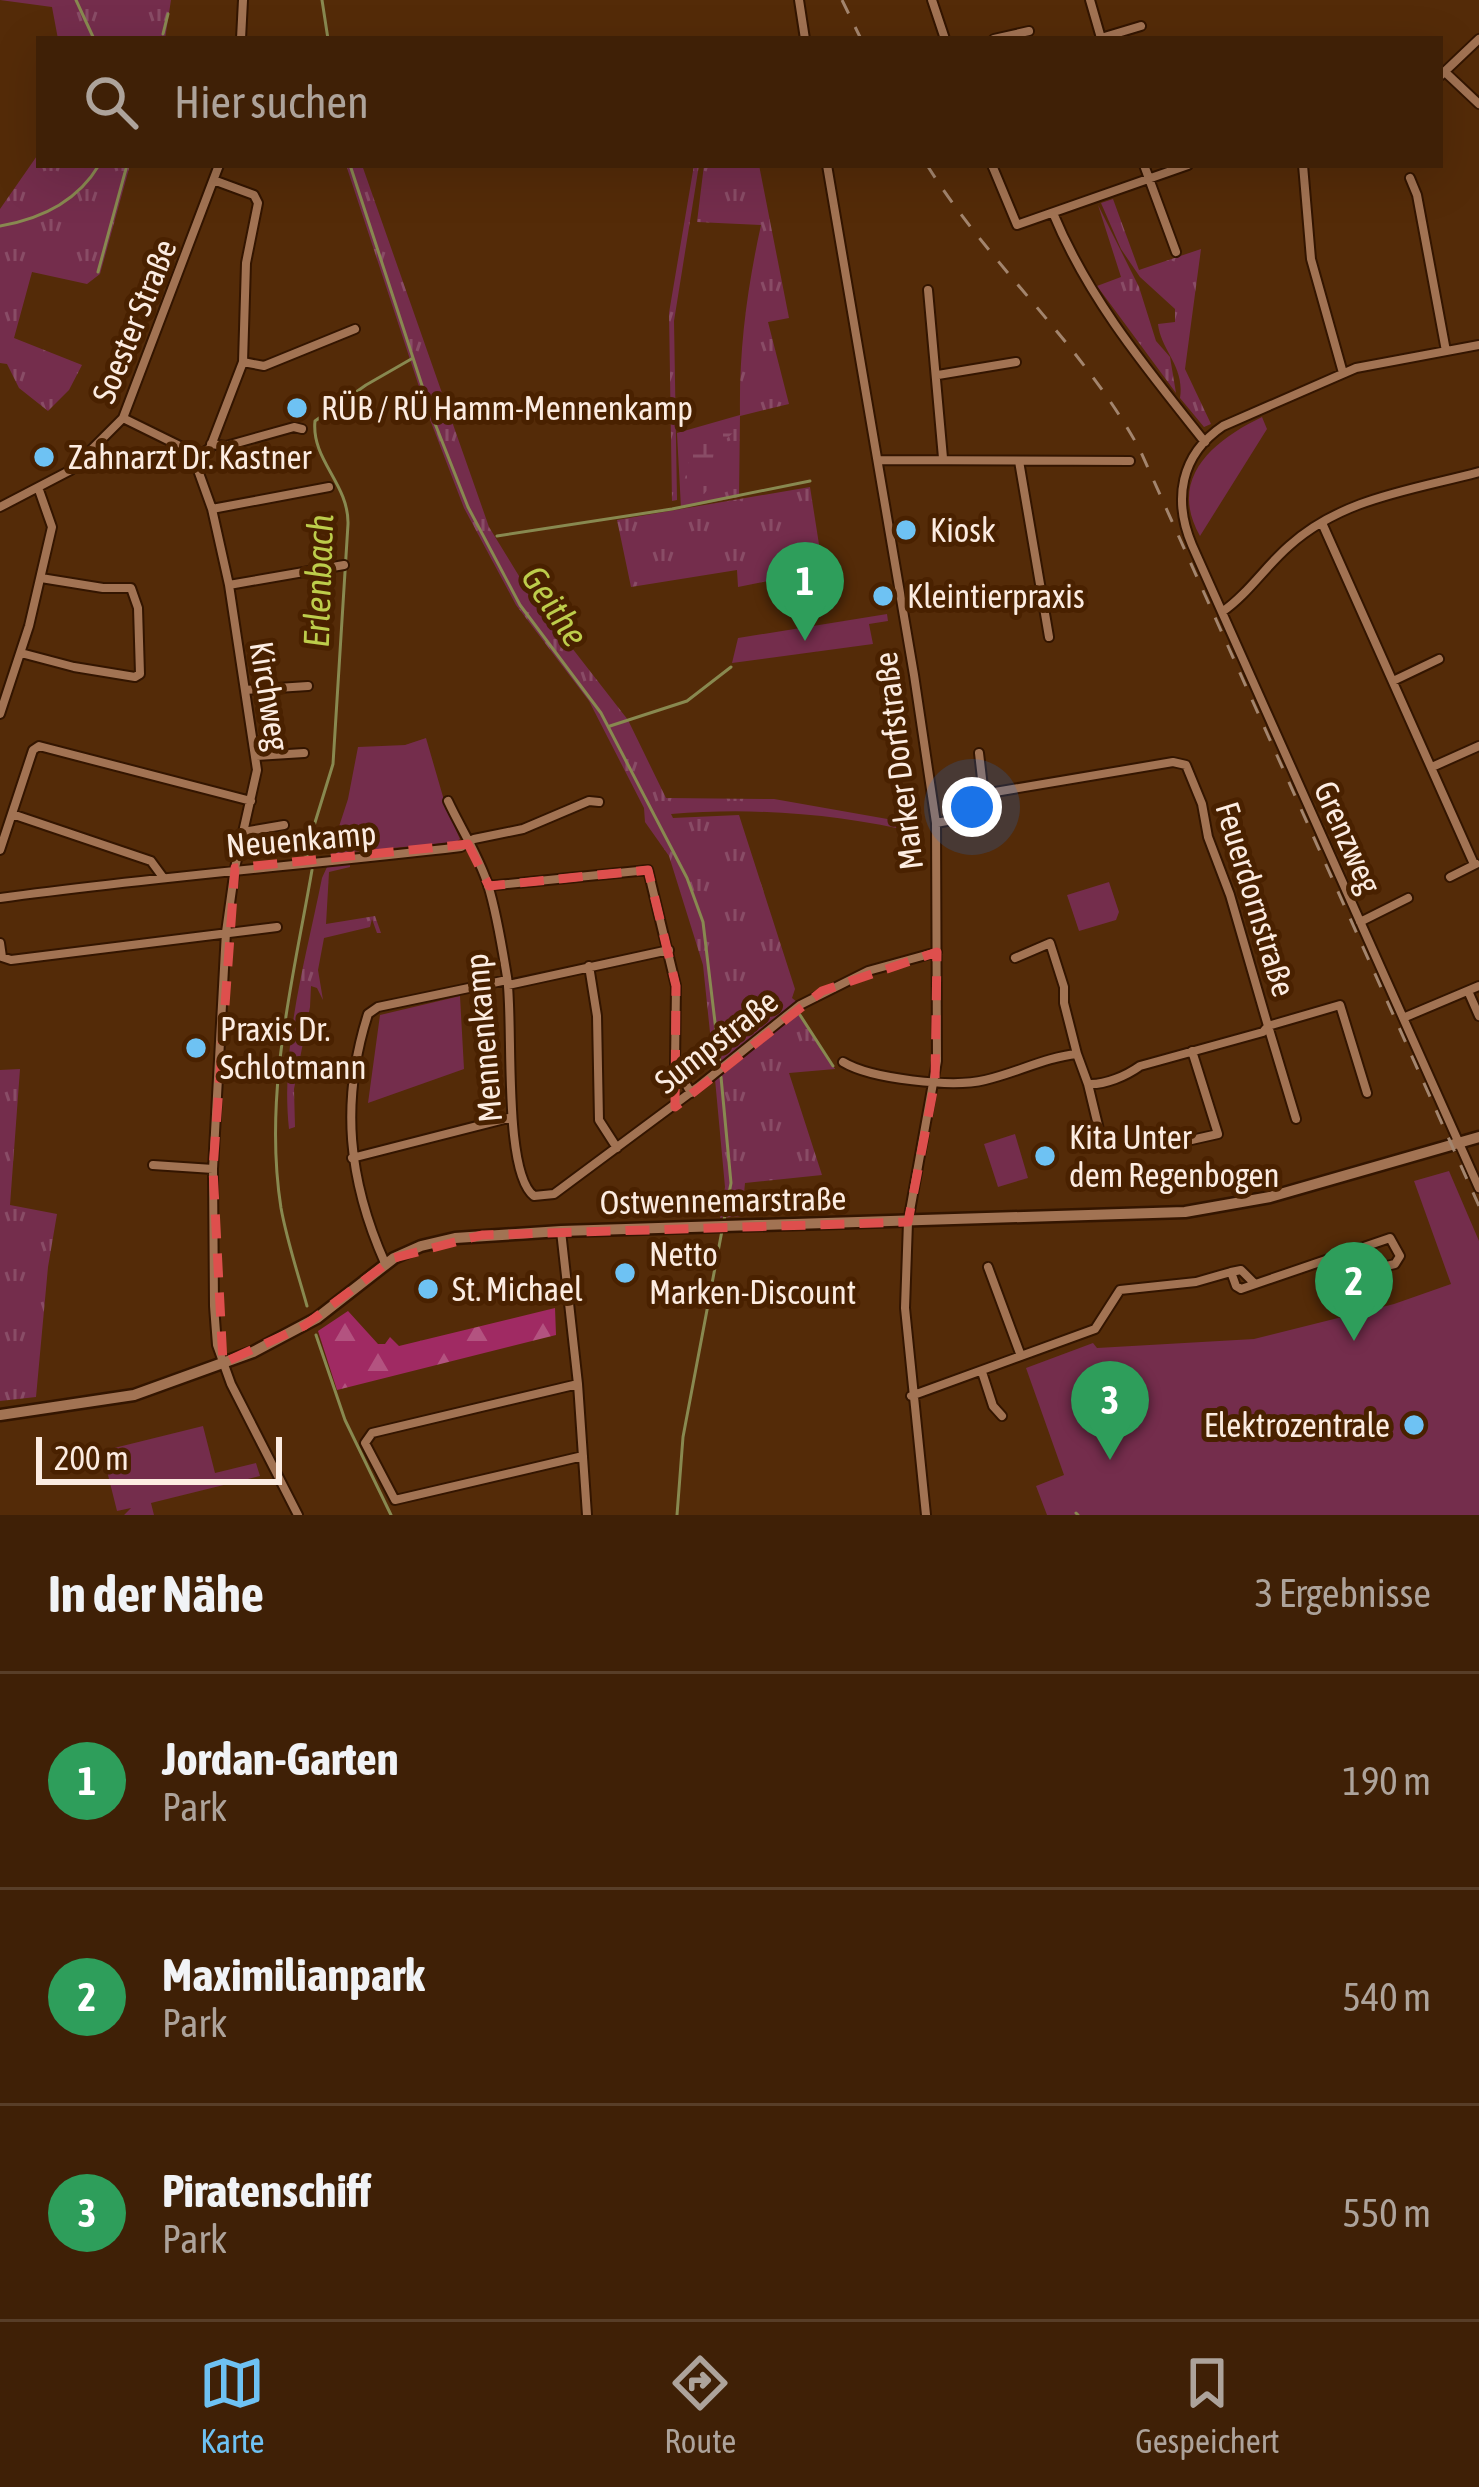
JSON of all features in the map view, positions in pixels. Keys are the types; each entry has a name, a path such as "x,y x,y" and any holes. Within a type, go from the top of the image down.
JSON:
{"street":[{"path":"242,36 243,0"},
{"path":"799,0 805,36"},
{"path":"932,0 944,36"},
{"path":"1090,0 1100,36"},
{"path":"1110,36 1141,26"},
{"path":"1007,36 1029,31"},
{"path":"1443,73 1479,39"},
{"path":"1443,75 1479,104"},
{"name":"Soester Straße","path":"0,507 39,490 88,455 123,418 218,168"},
{"name":"Marker Dorfstraße","path":"827,168 936,823 935,1081 909,1217 905,1308 926,1515"},
{"path":"993,168 1017,225 1179,168"},
{"path":"1145,168 1176,252"},
{"path":"1303,168 1311,262 1343,373"},
{"path":"1409,178 1417,195 1447,351"},
{"path":"123,418 184,448 194,459 211,444 243,362 246,263 257,199 215,181"},
{"path":"1053,213 1073,261 1099,304 1204,442 1233,421 1343,373 1479,345"},
{"path":"928,290 943,458"},
{"path":"243,362 264,366 355,329"},
{"path":"938,375 1016,362"},
{"path":"211,444 226,446 294,427 302,429"},
{"name":"Grenzweg","path":"1204,442 1185,472 1181,502 1188,534 1479,1188"},
{"name":"Kirchweg","path":"194,459 212,509 229,585 256,756 226,932 213,1169 214,1306 223,1363 298,1515"},
{"path":"878,460 1130,461"},
{"path":"1019,460 1049,637"},
{"path":"1222,612 1289,545 1322,523 1374,497 1479,472"},
{"path":"212,509 329,488"},
{"path":"0,714 21,652 52,527 39,490"},
{"path":"1322,523 1477,863 1450,877"},
{"path":"229,585 344,565"},
{"path":"21,652 95,672 140,674 138,608 131,588 41,578"},
{"path":"1393,681 1439,659"},
{"path":"245,690 308,686"},
{"path":"0,850 33,750 39,746 251,801"},
{"path":"1432,767 1479,746"},
{"path":"256,756 304,753"},
{"path":"979,754 983,787 989,793"},
{"name":"Feuerdornstraße","path":"936,823 985,814 989,793 1173,762 1186,765 1268,1026 1263,1032 1088,1084"},
{"name":"Mennenkamp","path":"448,801 488,886 508,982 512,1117 525,1187 541,1197"},
{"name":"Neuenkamp","path":"0,898 468,844 524,829 589,801 599,802"},
{"path":"12,814 151,861 162,876"},
{"path":"243,832 284,825"},
{"path":"488,886 648,870 676,986 675,1065 691,1093"},
{"path":"1360,922 1408,898"},
{"path":"0,943 2,957 11,960 277,927"},
{"path":"1016,958 1050,944 1102,1142 1110,1144"},
{"path":"385,1263 368,1221 352,1158 354,1090 371,1010 669,950"},
{"name":"Sumpstraße","path":"541,1197 554,1194 617,1148 822,991 879,967 937,952"},
{"path":"589,967 597,1016 599,1120 617,1148"},
{"path":"1403,1018 1479,986"},
{"path":"1468,991 1479,1016"},
{"path":"1296,1119 1268,1026 1340,1005 1367,1094"},
{"path":"1187,1142 1218,1134 1192,1051"},
{"path":"843,1062 885,1076 982,1081 1077,1054"},
{"path":"352,1158 512,1117"},
{"name":"Ostwennemarstraße","path":"0,1414 134,1395 223,1363 304,1326 385,1263 442,1240 909,1217 1209,1210 1296,1191 1479,1137"},
{"path":"153,1165 213,1169"},
{"path":"561,1231 587,1515"},
{"path":"911,1396 1098,1327 1120,1290 1196,1282 1231,1272 1238,1289 1370,1246"},
{"path":"988,1267 1021,1356"},
{"path":"982,1372 993,1406 1002,1416"},
{"path":"578,1384 371,1432 365,1443 395,1500 583,1456"}],"highlighted area":[{"path":"468,844 489,886 648,870 676,986 675,1107 822,991 937,952 935,1081 908,1222 482,1235 394,1258 304,1326 223,1363 213,1169 235,868"}],"green space":[{"path":"0,0 171,0 165,36 57,36 52,7"},
{"path":"36,157 36,168 129,168 100,274 87,284 32,272 14,338 82,365 69,390 48,411 19,388 7,364 0,363 0,209"},
{"path":"347,168 363,168 489,527 530,594 628,720 666,798 774,799 910,823 922,831 796,814 671,814 673,818 739,815 795,989 792,998 797,1002 714,1071 703,965 669,856 645,822 644,808 589,701 516,605 464,508"},
{"path":"693,168 699,168 674,321 677,500 672,501 669,313"},
{"path":"704,168 760,168 789,318 768,322 789,404 740,416 739,497 681,508 677,433 740,415 745,319 761,225 697,222"},
{"path":"1113,199 1139,270 1201,249 1185,369 1211,424 1204,427 1180,398 1179,377 1160,334 1158,324 1175,322 1175,309 1140,277 1121,249 1101,203"},
{"path":"1098,205 1139,287 1156,341 1170,357 1176,393 1097,286 1121,277"},
{"path":"1262,417 1267,429 1200,536 1191,515 1192,479 1213,449"},
{"path":"728,425 735,431 714,450 709,488 704,494 691,494 684,482 695,438 699,434 719,437"},
{"path":"810,487 823,570 738,587 737,570 631,587 617,520"},
{"path":"887,614 888,621 869,624 873,644 732,663 738,638"},
{"path":"426,738 460,839 330,854 358,747 405,745"},
{"path":"350,862 350,867 329,872 326,924 375,916 381,933 372,919 370,927 324,938 318,970 323,1000 311,986 294,1089 295,1127 289,1129 291,1034 322,878 327,867"},
{"path":"1109,882 1119,912 1116,920 1079,931 1067,895"},
{"path":"460,996 464,1069 368,1103 380,1015"},
{"path":"798,1011 835,1069 789,1073 822,1175 745,1183 742,1216 720,1218 725,1187 715,1079"},
{"path":"20,1069 10,1205 57,1214 36,1397 0,1401 0,1070"},
{"path":"1015,1134 1028,1178 998,1187 984,1144"},
{"path":"1449,1171 1479,1241 1479,1515 1047,1515 1036,1486 1064,1475 1026,1368 1093,1343 1097,1348 1254,1339 1394,1304 1451,1284 1414,1181"},
{"path":"555,1308 556,1335 337,1390 318,1331 348,1311 378,1344 390,1337 399,1346"},
{"path":"203,1426 215,1473 256,1463 260,1476 151,1503 154,1515 124,1515 131,1508 117,1511 102,1451"}],"waterway":[{"path":"76,0 93,36"},
{"name":"Geithe","path":"322,0 328,36"},
{"path":"163,34 168,14"},
{"path":"0,226 57,207 97,168"},
{"path":"98,272 126,168"},
{"name":"Geithe","path":"351,168 432,416 468,507 520,605 601,713 687,878 703,922 720,1064"},
{"name":"Erlenbach","path":"311,859 305,855 333,764 348,524 343,497 319,448 315,421 413,358"},
{"path":"497,536 672,509 810,481"},
{"path":"610,726 687,701 731,667"},
{"name":"Erlenbach","path":"307,1306 281,1208 276,1123 283,1038 312,870"},
{"path":"800,1015 833,1066"},
{"name":"Geithe","path":"677,1515 683,1437 731,1183 721,1077"},
{"name":"Erlenbach","path":"316,1335 345,1420 391,1515"}],"railway":[{"path":"842,0 860,36"},
{"path":"929,168 1092,375 1140,450 1479,1206"}],"place":[{"name":"RÜB / RÜ Hamm-Mennenkamp","path":"297,408"},
{"name":"Zahnarzt Dr. Kastner","path":"44,457"},
{"name":"Kiosk","path":"906,530"},
{"name":"Kleintierpraxis","path":"883,596"},
{"name":"Jordan-Garten","path":"805,641"},
{"name":"Praxis Dr. Schlotmann","path":"196,1048"},
{"name":"Kita Unter dem Regenbogen","path":"1045,1156"},
{"name":"Netto Marken-Discount","path":"625,1273"},
{"name":"St. Michael","path":"428,1289"},
{"name":"Maximilianpark","path":"1354,1341"},
{"name":"Elektrozentrale","path":"1414,1425"},
{"name":"Piratenschiff","path":"1110,1460"}]}
